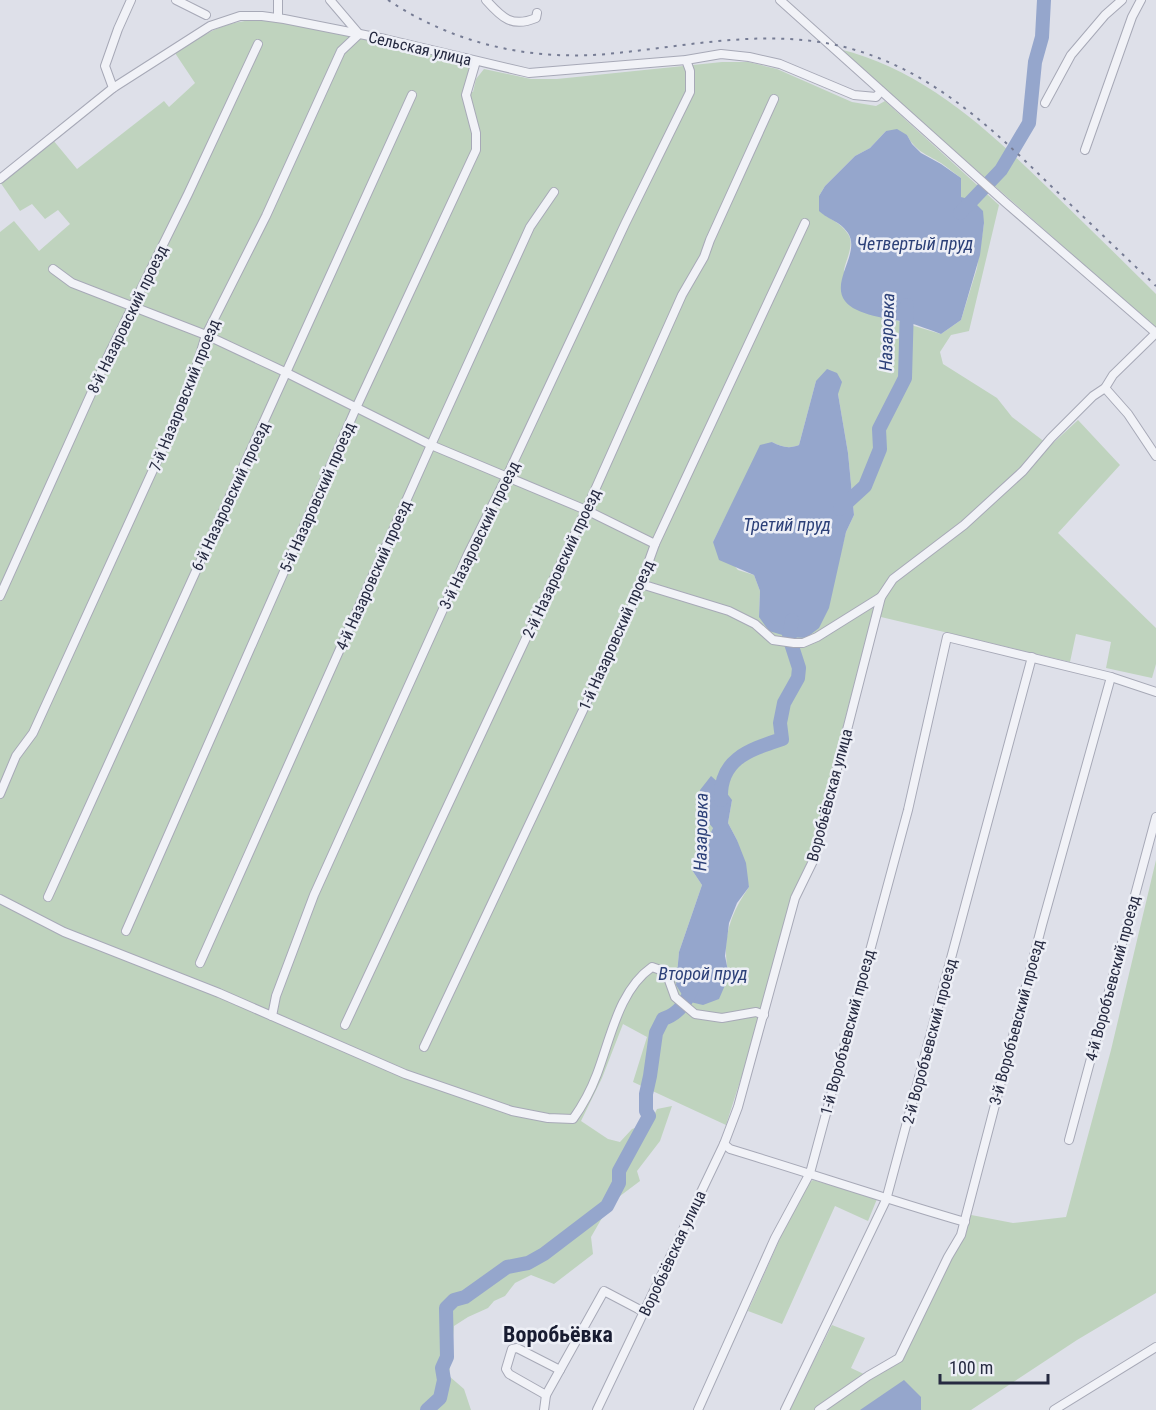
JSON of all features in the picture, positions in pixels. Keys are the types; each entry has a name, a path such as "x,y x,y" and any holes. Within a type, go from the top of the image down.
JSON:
{"street":[{"path":"113,88 105,66 131,0"},
{"path":"176,0 206,15"},
{"path":"279,0 279,18"},
{"path":"330,0 359,34"},
{"path":"486,0 498,13 511,21 524,23 536,18 537,13"},
{"path":"780,0 1005,202 1156,333"},
{"path":"1045,103 1071,55 1105,15 1122,0"},
{"path":"1085,150 1132,17 1141,0"},
{"name":"Сельская улица","path":"0,179 113,88 210,26 240,16 279,18 529,73 686,60 721,54 780,64 854,95 876,97 881,91"},
{"name":"7-й Назаровский проезд","path":"0,794 16,756 33,733 189,392 206,335 266,216 341,51 359,34"},
{"name":"8-й Назаровский проезд","path":"0,596 132,306 188,194 258,44"},
{"name":"3-й Назаровский проезд","path":"272,1016 276,996 314,895 468,554 690,92 690,71 686,60"},
{"name":"5-й Назаровский проезд","path":"126,931 356,408 476,150 476,133 466,95 476,61"},
{"name":"6-й Назаровский проезд","path":"48,897 412,95"},
{"name":"2-й Назаровский проезд","path":"345,1025 586,510 682,295 704,257 774,99"},
{"name":"4-й Назаровский проезд","path":"200,963 530,228 554,192"},
{"name":"1-й Назаровский проезд","path":"424,1047 635,600 655,544 805,222"},
{"path":"53,269 72,283 206,335 431,445 586,510 655,544"},
{"name":"Воробьёвская улица","path":"597,1410 724,1144 738,1107 795,898 814,859 881,597 893,579 964,525 1023,471 1093,396 1105,388 1113,375 1156,333"},
{"path":"1105,388 1128,414 1156,456"},
{"path":"641,584 729,611 754,624 772,640 794,643 803,643 817,637 881,597"},
{"name":"1-й Воробъевский проезд","path":"698,1410 775,1238 810,1173 908,810 947,637 1032,657"},
{"path":"1032,657 1111,677 1156,692"},
{"name":"2-й Воробъевский проезд","path":"785,1410 886,1200 1032,657"},
{"name":"3-й Воробъевский проезд","path":"819,1410 868,1376 899,1358 961,1235 1042,926 1111,677"},
{"name":"4-й Воробъевский проезд","path":"1069,1140 1156,817"},
{"path":"0,899 64,932 219,993 405,1074 512,1111 548,1118 573,1119 585,1102 597,1075 610,1033 625,1001 639,976 652,967 666,972 675,997 695,1014 722,1018 756,1012 764,1015"},
{"path":"724,1144 730,1149 810,1173 886,1200 965,1222"},
{"path":"544,1410 546,1395 604,1291 644,1312"},
{"path":"1054,1410 1156,1347"},
{"path":"546,1395 509,1374 506,1369 512,1349 517,1348 560,1370"}],"green space":[{"path":"262,19 424,51 463,61 469,68 464,90 473,92 476,79 484,69 531,79 557,79 722,62 748,62 777,69 852,102 876,106 885,101 999,205 969,331 951,335 940,352 943,364 997,398 1012,417 1050,446 1078,420 1120,465 1058,533 1156,628 1156,664 1152,678 1106,668 1111,642 1076,634 1070,662 881,617 871,619 809,858 792,896 760,1019 726,1125 633,1082 647,1037 623,1024 602,1078 581,1121 608,1139 620,1142 632,1129 650,1123 657,1109 672,1106 660,1141 637,1171 640,1181 616,1199 602,1218 591,1237 593,1254 554,1284 531,1275 515,1283 505,1296 494,1301 488,1308 454,1326 449,1376 464,1389 471,1410 0,1410 0,232 14,221 39,251 70,224 58,210 45,219 32,204 20,211 0,182 53,140 77,169 164,101 169,107 195,83 175,53 216,29 248,20","holes":["886,131 907,135 917,149 961,178 961,197 984,224 977,268 961,320 941,334 858,309 844,274 850,238 842,226 820,211 819,196 825,186 855,156 870,148","816,381 838,394 848,453 854,515 846,532 839,559 759,617 760,591 754,575 738,570 713,542 725,518 772,442 786,447 799,445","732,800 728,823 737,840 749,887 736,908 728,929 726,951 729,976 676,985 679,952 702,885 692,870 713,828"]},
{"path":"839,49 899,71 953,104 1002,144 1156,294 1156,328"},
{"path":"1156,860 1156,1293 1077,1340 971,1410 789,1410 832,1325 865,1338 851,1368 868,1376 899,1358 966,1214 1013,1223 1066,1217 1111,1050"},
{"path":"813,1180 877,1199 868,1221 835,1206 782,1324 748,1311 781,1236 808,1184"}],"water":[{"name":"Четвертый пруд","path":"897,129 907,135 921,153 961,178 961,197 972,200 983,211 984,223 980,255 961,320 941,334 910,323 864,313 845,301 841,293 841,285 849,258 851,241 841,225 819,211 819,196 825,186 855,156 870,148 886,131"},
{"name":"Третий пруд","path":"827,369 837,373 842,382 838,394 848,453 854,515 846,532 829,608 819,628 806,638 789,637 769,631 759,617 760,591 754,575 719,560 713,542 760,445 772,442 786,447 799,445 816,381"},
{"name":"Второй пруд","path":"711,776 732,800 728,823 746,863 749,887 737,903 729,923 725,956 729,976 719,999 703,1005 686,1001 676,985 679,952 702,885 692,870 713,828 700,813 700,790"},
{"path":"904,1380 921,1397 921,1410 860,1410"}],"waterway":[{"name":"Назаровка","path":"960,213 1001,170 1029,123 1035,62 1042,37 1044,0"},
{"name":"Назаровка","path":"840,509 865,486 880,449 879,429 905,378 907,305"},
{"name":"Назаровка","path":"721,800 725,775 738,758 758,747 782,739 780,723 784,703 798,678 799,668 789,637 792,620"},
{"name":"Назаровка","path":"427,1410 440,1398 444,1380 442,1368 447,1357 446,1308 454,1300 465,1297 507,1267 528,1263 544,1254 607,1206 619,1183 619,1171 649,1116 646,1111 646,1094 656,1033 663,1019 683,1005 694,984"}],"railway":[{"path":"388,0 442,29 498,47 527,52 587,55 764,38 823,43 852,49 881,59 909,72 960,104 1029,164 1156,286"}],"district":[{"name":"Воробьёвка","path":"558,1334"}]}
